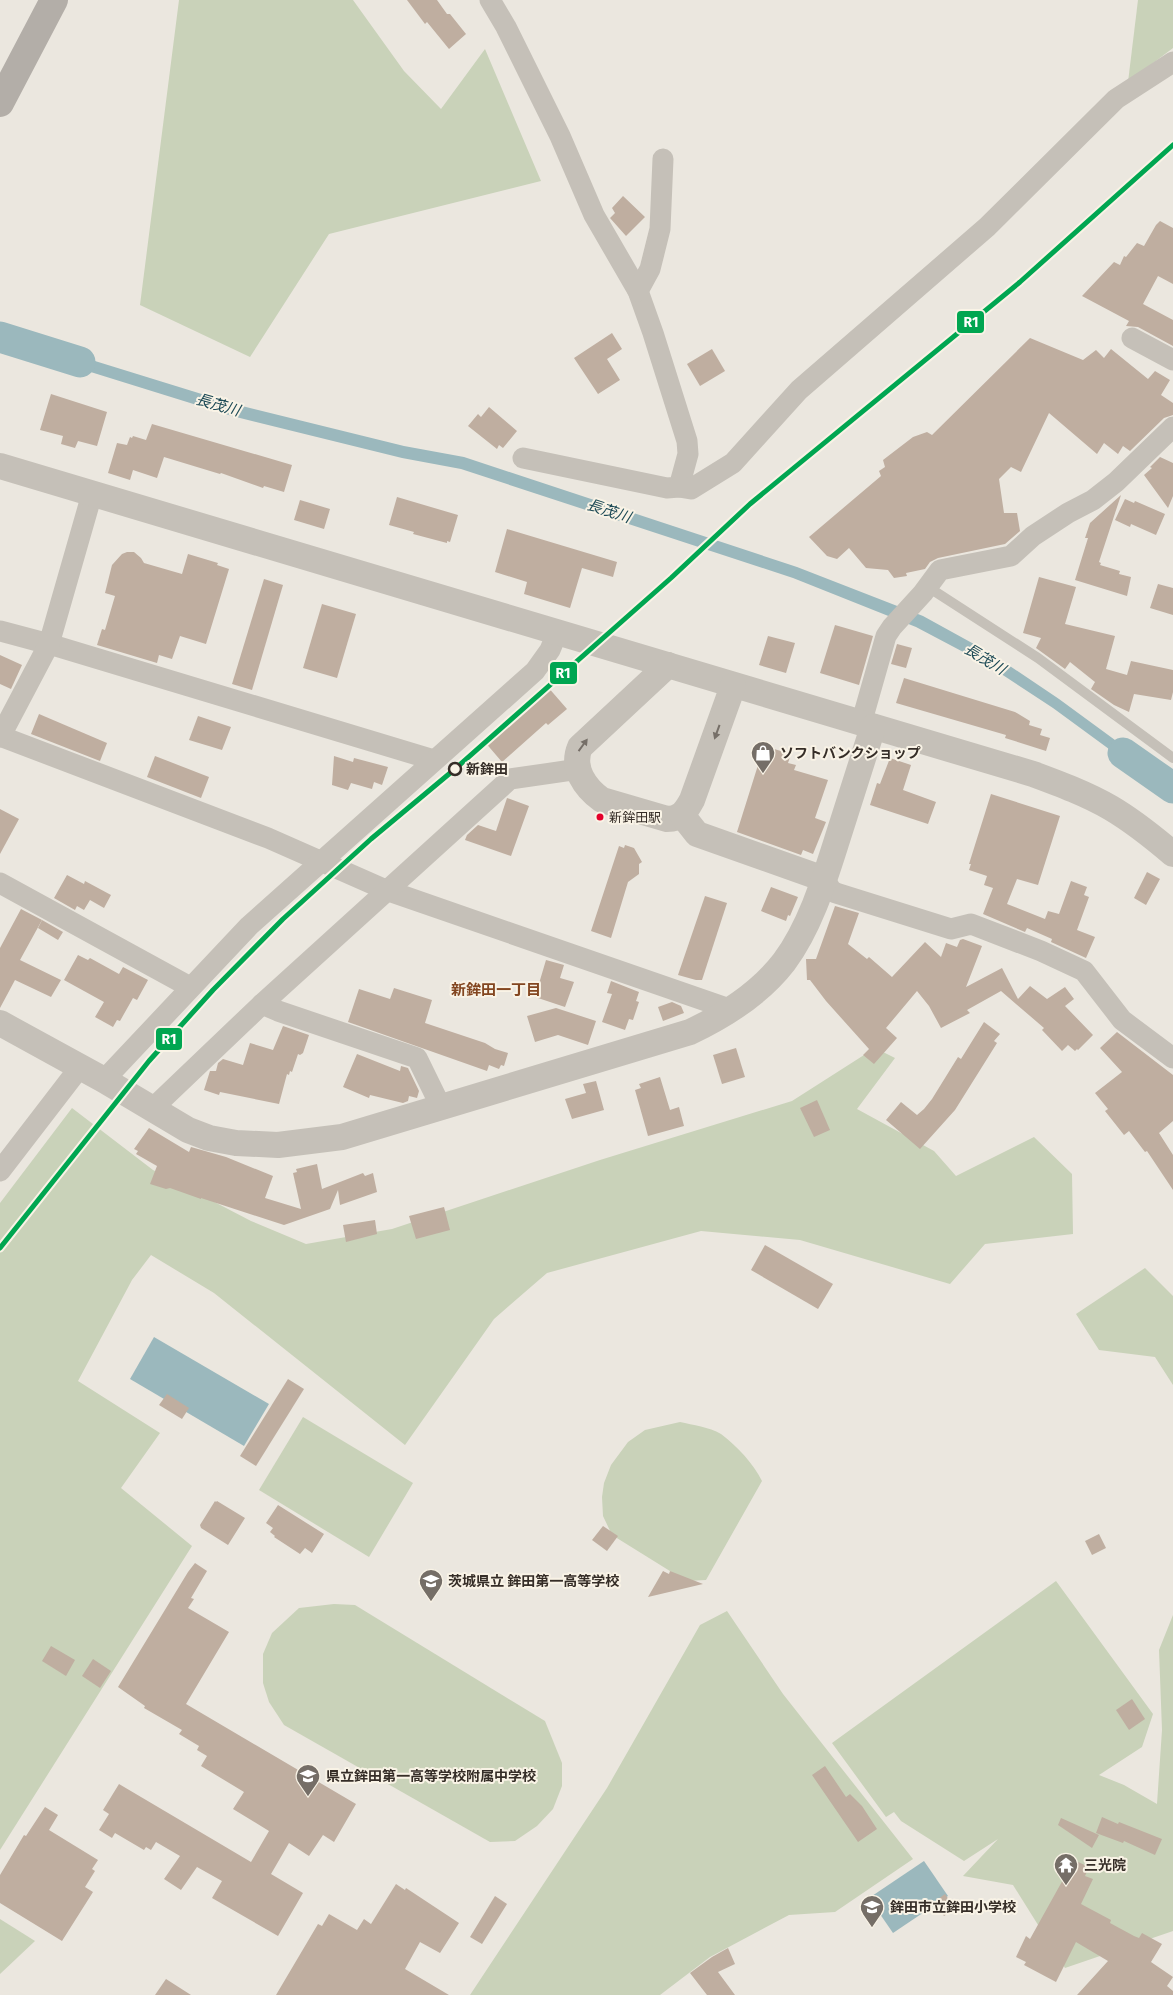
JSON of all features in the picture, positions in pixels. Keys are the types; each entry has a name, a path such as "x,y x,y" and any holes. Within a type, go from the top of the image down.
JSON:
{"main road":[{"path":"0,103 54,0"}],"street":[{"path":"490,0 506,27 560,136 594,215 638,291 654,333 687,441 688,454 679,487"},
{"path":"523,458 667,488 691,489 733,463 799,390 987,228 1116,99 1173,62"},
{"path":"638,291 650,269 660,228 663,159"},
{"path":"1132,338 1173,360"},
{"path":"0,1023 104,1080 188,1130 210,1138 236,1143 278,1145 342,1137 690,1032 732,1010 768,980 785,961 808,920 824,879 867,725 886,636 892,626 926,590 940,570 1011,556 1033,536 1068,513 1093,500 1116,482 1173,427"},
{"path":"0,466 733,686 1034,774 1072,789 1111,808 1146,831 1173,854"},
{"path":"92,494 49,644 0,737 268,838 386,890 732,1010"},
{"path":"0,631 434,760"},
{"path":"104,1080 249,926 535,671 550,650 558,633"},
{"path":"668,665 580,747 576,762 587,786 602,800 667,819 674,819 682,815 692,800 733,686"},
{"path":"152,1109 262,1004 510,779 579,769"},
{"path":"682,815 697,834 824,879 836,893 951,930 972,924 1041,951 1084,971 1122,1020 1173,1058"},
{"path":"0,883 190,987"},
{"path":"262,1004 417,1058 441,1107"},
{"path":"0,1171 80,1067"}],"lane":[{"path":"926,590 1038,658 1173,758"}],"green space":[{"path":"179,0 353,0 404,71 441,109 485,49 541,181 329,234 250,357 140,305"},
{"path":"1138,0 1173,0 1173,48 1128,82"},
{"path":"875,1048 895,1058 857,1109 934,1151 956,1176 1034,1137 1072,1174 1073,1234 985,1244 950,1284 800,1240 701,1231 547,1273 494,1319 405,1445 214,1293 151,1255 132,1280 78,1381 160,1433 121,1488 192,1546 0,1850 0,1203 72,1108 153,1170 251,1221 306,1244 392,1229 600,1160 792,1101"},
{"path":"1145,1268 1173,1296 1173,1385 1155,1357 1099,1350 1076,1314"},
{"path":"303,1417 413,1483 369,1557 259,1490"},
{"path":"680,1422 706,1428 721,1434 744,1455 762,1481 706,1580 686,1581 612,1535 603,1516 602,1497 604,1483 611,1465 628,1442 645,1430"},
{"path":"1056,1581 1153,1714 1142,1747 1099,1775 1124,1785 1157,1804 1162,1730 1159,1650 1173,1615 1173,1931 1065,1968 1013,1885 963,1876 998,1839 964,1861 901,1821 894,1812 886,1817 832,1743"},
{"path":"334,1604 355,1605 545,1721 562,1763 562,1786 553,1809 537,1826 515,1841 490,1842 284,1725 269,1702 263,1683 263,1654 272,1633 299,1608"},
{"path":"727,1611 783,1694 913,1859 835,1912 789,1915 710,1957 660,1995 470,1995 607,1788 700,1625"},
{"path":"0,1919 35,1941 0,1974"}],"water":[{"path":"40,344 234,404 404,446 464,457 797,567 923,616 992,654 1059,699 1160,773 1154,782 1053,708 986,664 916,627 793,578 461,469 402,458 232,416 36,355"},
{"path":"154,1337 269,1404 244,1446 130,1379"},
{"path":"924,1861 948,1896 893,1933 869,1898"}],"building":[{"path":"407,0 437,0 466,34 449,49 427,22 425,24"},
{"path":"623,196 645,217 626,236 610,218 615,213 612,208"},
{"path":"1160,221 1173,228 1173,284 1158,276 1143,304 1173,320 1173,346 1138,327 1126,326 1129,321 1082,296 1114,262 1120,265 1124,256 1126,257 1137,243 1144,246"},
{"path":"612,333 622,349 607,359 620,380 598,394 574,358"},
{"path":"1030,338 1083,360 1096,350 1104,358 1111,349 1148,379 1155,371 1170,380 1161,395 1173,403 1173,415 1164,418 1130,451 1123,446 1118,454 1104,443 1097,454 1049,413 1021,472 1011,467 999,479 1004,513 1017,513 1020,531 1005,544 938,558 930,562 925,569 906,573 907,576 894,578 888,570 866,568 849,548 837,559 827,556 809,537 881,476 879,471 885,467 883,460 913,437 927,432 932,435"},
{"path":"712,349 725,371 700,386 687,364"},
{"path":"51,394 107,412 97,446 78,441 75,448 61,444 63,436 40,430"},
{"path":"489,407 517,431 503,448 499,445 497,449 468,426 478,414 481,417"},
{"path":"152,424 292,465 284,492 264,486 263,488 221,473 164,457 157,478 133,470 130,480 108,473 117,443 127,445 130,437 132,438 133,436 146,440"},
{"path":"1160,457 1173,463 1173,496 1168,508 1144,475"},
{"path":"1121,495 1099,562 1101,563 1100,565 1120,571 1119,574 1131,577 1127,596 1075,580 1088,538 1085,538 1090,523"},
{"path":"397,497 458,515 450,542 447,541 447,543 413,534 414,532 389,525"},
{"path":"1125,499 1134,503 1135,501 1165,514 1156,535 1131,524 1130,527 1115,520"},
{"path":"300,500 330,509 324,529 294,520"},
{"path":"507,529 617,562 613,577 582,568 570,608 524,594 527,582 495,572"},
{"path":"134,552 144,563 182,574 188,554 218,563 217,565 229,569 206,644 180,636 172,659 159,655 157,663 97,645 102,629 105,630 115,596 105,593 112,565 122,554"},
{"path":"1039,577 1076,587 1065,624 1115,636 1106,669 1127,675 1131,661 1173,670 1171,700 1134,694 1129,712 1114,705 1091,689 1095,682 1070,662 1065,669 1036,648 1041,638 1023,633"},
{"path":"264,579 283,585 252,690 232,684"},
{"path":"1158,584 1173,588 1173,615 1150,608"},
{"path":"322,604 356,614 337,678 303,668"},
{"path":"835,625 873,636 859,685 820,673"},
{"path":"768,636 795,643 786,673 759,665"},
{"path":"897,644 912,648 906,668 891,664"},
{"path":"0,655 22,665 11,689 0,684"},
{"path":"904,678 1015,712 1030,721 1029,725 1042,729 1040,735 1050,738 1046,751 1005,738 1006,735 896,703"},
{"path":"547,686 567,709 548,725 546,723 502,762 484,741"},
{"path":"39,714 107,743 100,761 31,734"},
{"path":"198,716 231,727 222,750 189,740"},
{"path":"764,746 791,754 788,763 796,765 794,770 828,780 815,818 826,822 813,854 803,850 801,855 737,832"},
{"path":"155,756 209,777 201,798 147,777"},
{"path":"334,756 353,762 354,758 388,767 382,785 374,782 372,789 351,783 348,790 332,785"},
{"path":"890,758 911,765 903,790 936,802 928,824 870,805 877,783 880,784"},
{"path":"991,794 1060,816 1038,885 1017,879 1007,904 1045,919 1048,911 1059,914 1071,881 1087,887 1084,895 1089,897 1077,930 1095,937 1086,958 1051,942 1052,939 1027,928 1025,932 983,914 993,888 984,885 987,876 969,870 971,864 969,864"},
{"path":"507,798 529,806 511,856 465,840 467,835 478,825 496,831"},
{"path":"0,809 19,819 0,854"},
{"path":"625,845 634,848 642,862 639,864 639,874 628,882 611,938 591,931 619,846 624,848"},
{"path":"1147,872 1160,879 1146,905 1134,898"},
{"path":"67,875 84,884 85,881 111,895 104,908 90,900 84,910 77,906 75,910 54,898"},
{"path":"771,887 798,897 786,921 761,911"},
{"path":"705,896 727,903 702,980 696,980 678,975"},
{"path":"835,906 859,913 848,944 867,959 869,957 892,977 925,942 941,957 946,943 957,947 960,940 963,939 982,946 966,987 1002,968 1018,999 1030,986 1047,999 1065,987 1074,999 1065,1006 1093,1035 1078,1050 1075,1051 1068,1045 1062,1051 1042,1030 1044,1028 1001,991 967,1010 970,1013 941,1028 929,1006 917,991 886,1028 897,1038 874,1064 863,1055 869,1049 810,980 807,980 806,959 816,959"},
{"path":"21,909 42,920 20,960 61,980 51,997 15,980 0,1008 0,948"},
{"path":"42,920 63,932 58,940 38,928"},
{"path":"78,955 88,960 90,958 119,974 123,967 148,980 137,1000 133,998 120,1021 117,1020 113,1027 95,1017 104,1002 64,980"},
{"path":"546,960 564,965 560,978 574,982 565,1007 535,997"},
{"path":"611,981 639,992 636,1001 639,1002 633,1020 629,1019 625,1030 602,1022 612,994 607,993"},
{"path":"394,988 432,1000 425,1023 485,1043 495,1049 508,1053 504,1066 501,1065 499,1069 489,1065 487,1071 348,1022 359,989 390,999"},
{"path":"672,1002 681,1006 684,1013 663,1021 658,1007"},
{"path":"556,1008 596,1021 588,1045 558,1035 535,1042 527,1016"},
{"path":"984,1022 1000,1034 994,1041 997,1043 955,1110 920,1149 886,1120 901,1102 917,1115 924,1109 958,1057 961,1059"},
{"path":"283,1026 309,1035 303,1053 298,1054 292,1072 290,1071 289,1075 287,1074 279,1104 220,1092 219,1095 204,1090 210,1071 216,1071 218,1063 223,1059 243,1065 250,1043 273,1050"},
{"path":"1117,1032 1173,1075 1173,1121 1159,1133 1173,1155 1173,1190 1147,1151 1145,1152 1129,1131 1124,1135 1105,1111 1108,1109 1095,1093 1122,1072 1100,1048"},
{"path":"736,1048 745,1077 722,1084 713,1055"},
{"path":"357,1054 400,1071 401,1066 408,1068 419,1091 417,1098 409,1096 408,1101 403,1103 370,1095 369,1098 343,1087"},
{"path":"660,1077 670,1110 679,1107 684,1126 648,1136 635,1090 641,1088 639,1084"},
{"path":"596,1081 604,1110 572,1119 565,1099 586,1093 583,1084"},
{"path":"817,1100 830,1130 814,1137 800,1108"},
{"path":"149,1128 189,1152 191,1147 226,1157 273,1176 265,1198 301,1209 293,1173 297,1172 296,1169 317,1164 322,1189 363,1173 365,1176 373,1173 377,1192 340,1205 338,1190 330,1209 284,1225 170,1188 166,1189 150,1184 157,1166 136,1154 138,1151 134,1149"},
{"path":"444,1207 450,1230 416,1239 409,1216"},
{"path":"375,1220 377,1234 346,1242 343,1225"},
{"path":"765,1245 833,1284 818,1309 751,1270"},
{"path":"288,1379 304,1389 256,1466 240,1456"},
{"path":"167,1394 189,1408 182,1419 159,1405"},
{"path":"215,1501 245,1518 228,1545 201,1528 200,1525"},
{"path":"278,1505 324,1534 312,1553 305,1548 300,1554 274,1537 270,1532 273,1528 266,1523"},
{"path":"603,1526 618,1536 607,1551 592,1540"},
{"path":"1099,1534 1106,1548 1092,1555 1085,1541"},
{"path":"195,1563 207,1571 191,1598 194,1599 188,1608 229,1632 186,1704 356,1804 334,1842 323,1835 309,1856 289,1843 271,1874 303,1893 278,1936 212,1898 222,1881 197,1867 181,1890 164,1879 180,1856 156,1842 151,1850 146,1847 144,1850 115,1833 112,1838 99,1830 109,1814 103,1810 119,1784 251,1862 269,1831 233,1809 244,1792 201,1766 207,1756 197,1750 199,1746 179,1734 182,1730 144,1708 145,1706 118,1687"},
{"path":"663,1571 669,1574 670,1571 703,1584 648,1597"},
{"path":"51,1646 75,1660 66,1676 42,1661"},
{"path":"93,1659 111,1671 100,1688 82,1676"},
{"path":"1132,1699 1145,1719 1129,1730 1116,1710"},
{"path":"825,1766 846,1797 850,1794 862,1806 877,1829 858,1842 812,1775"},
{"path":"45,1807 58,1815 49,1830 98,1860 92,1869 95,1871 85,1887 93,1892 62,1941 0,1903 0,1875 24,1835 26,1836"},
{"path":"1102,1817 1162,1839 1155,1855 1124,1841 1123,1843 1096,1833"},
{"path":"1061,1818 1099,1835 1092,1848 1058,1825"},
{"path":"1074,1860 1089,1867 1085,1876 1093,1879 1081,1904 1111,1920 1110,1923 1134,1936 1139,1938 1142,1933 1162,1944 1151,1962 1173,1977 1167,1986 1173,1991 1173,1995 1077,1995 1108,1961 1076,1942 1056,1982 1024,1965 1026,1962 1016,1957 1026,1936 1030,1939"},
{"path":"396,1884 405,1890 406,1888 459,1923 440,1953 420,1942 405,1969 449,1995 276,1995 318,1924 322,1926 329,1914 357,1930 364,1919 371,1924"},
{"path":"945,1894 955,1909 944,1916 934,1902"},
{"path":"495,1896 507,1904 482,1944 470,1937"},
{"path":"728,1948 735,1964 718,1972 735,1995 707,1995 690,1973"},
{"path":"166,1979 191,1995 155,1995"}],"waterway":[{"name":"長茂川","path":"0,337 80,362"},
{"name":"長茂川","path":"1123,753 1173,788"}],"transit line":[{"name":"R1","path":"0,1248 149,1061 213,990 283,919 371,839 455,769 671,578 750,504 1020,282 1173,145"}],"place":[{"name":"新鉾田","path":"455,769"},
{"name":"ソフトバンクショップ","path":"763,774"},
{"name":"新鉾田駅","path":"600,817"},
{"name":"茨城県立 鉾田第一高等学校","path":"431,1602"},
{"name":"県立鉾田第一高等学校附属中学校","path":"308,1797"},
{"name":"三光院","path":"1066,1886"},
{"name":"鉾田市立鉾田小学校","path":"872,1928"}],"district":[{"name":"新鉾田一丁目","path":"496,990"}]}
